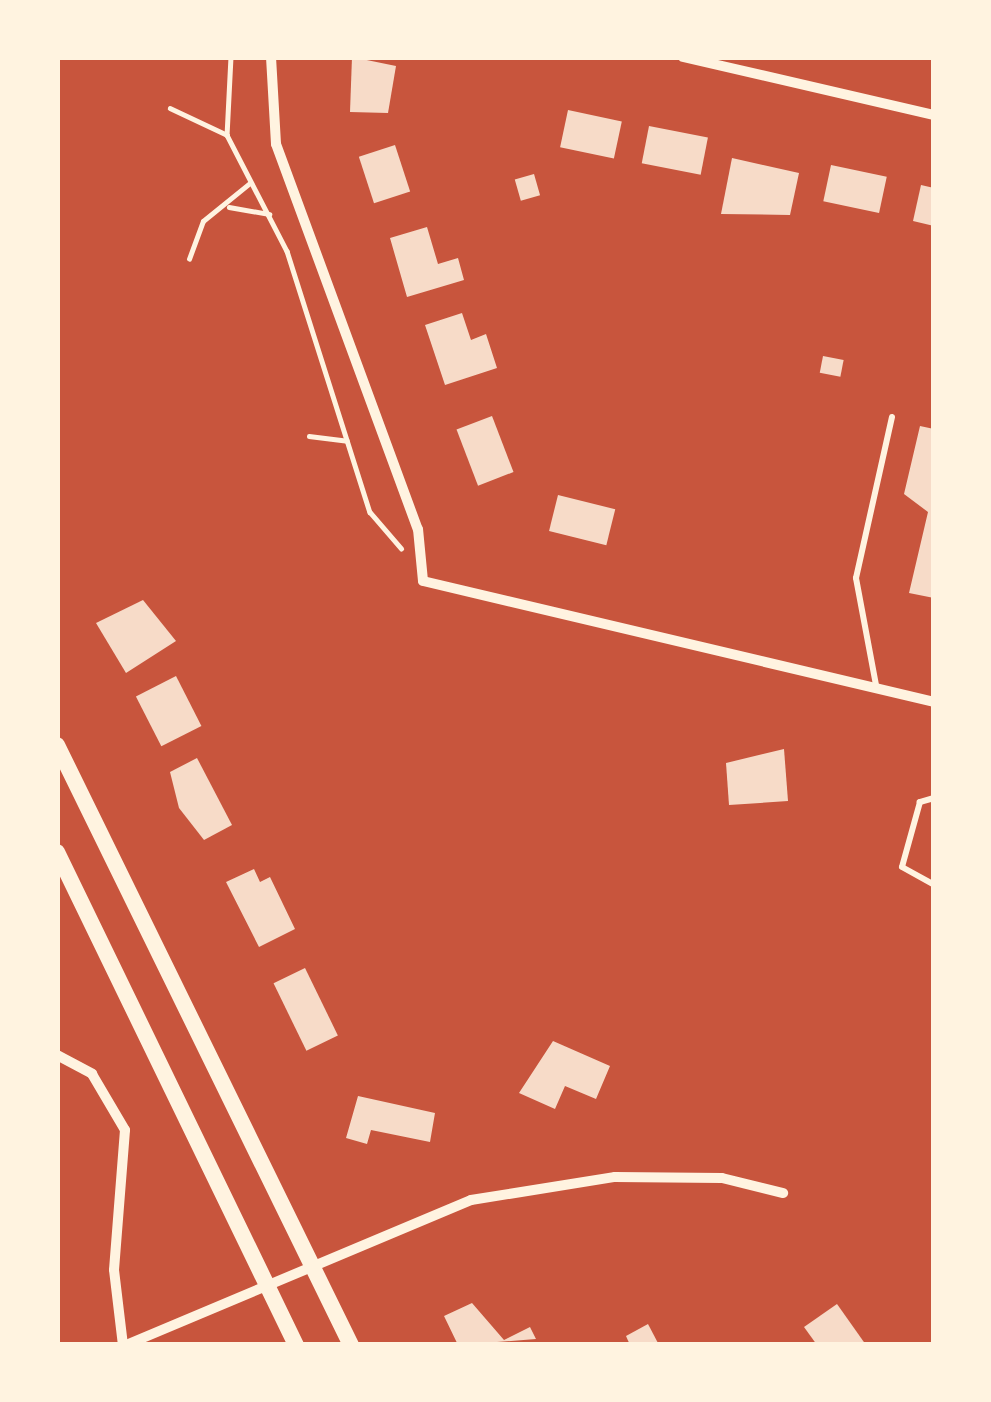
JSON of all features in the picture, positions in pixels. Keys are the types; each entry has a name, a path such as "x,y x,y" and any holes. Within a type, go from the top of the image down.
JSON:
{"main road":[{"path":"57,745 351,1345"},
{"path":"57,852 296,1345"}],"street":[{"path":"271,57 276,144 418,529 423,575 934,702"},
{"path":"683,57 934,115"},
{"path":"57,1055 73,1061 108,1091 125,1130 114,1270 124,1345 316,1271 471,1200 542,1184 705,1177 783,1193"}],"lane":[{"path":"877,689 856,578 892,417"},
{"path":"934,798 920,802 902,867 934,885"}],"path":[{"path":"231,57 227,135 269,214 370,512 423,575"},
{"path":"170,108 227,135"},
{"path":"189,259 203,221 229,207 251,181"},
{"path":"229,207 269,214"},
{"path":"309,436 346,441"}],"building":[{"path":"352,57 396,66 388,113 350,112"},
{"path":"568,110 622,121 614,159 560,147"},
{"path":"649,126 708,137 701,175 642,163"},
{"path":"395,145 410,192 374,203 359,157"},
{"path":"732,158 799,173 790,215 721,214"},
{"path":"831,165 887,177 879,213 823,201"},
{"path":"534,174 540,195 521,201 515,180"},
{"path":"921,185 934,188 934,226 913,221"},
{"path":"427,227 438,264 458,258 464,280 407,297 390,238"},
{"path":"462,313 471,340 486,334 497,368 445,385 425,325"},
{"path":"823,356 844,360 840,377 820,373"},
{"path":"492,416 514,472 478,486 457,430"},
{"path":"920,426 934,429 934,598 909,593 928,512 904,494"},
{"path":"558,495 615,509 606,545 549,531"},
{"path":"143,600 176,641 126,673 96,623"},
{"path":"176,676 201,726 161,746 136,696"},
{"path":"784,749 788,801 729,805 726,763"},
{"path":"197,758 232,825 204,840 179,808 170,772"},
{"path":"254,869 260,882 270,877 295,929 259,947 226,882"},
{"path":"305,968 338,1035 306,1051 274,983"},
{"path":"553,1041 610,1066 596,1099 565,1086 555,1109 519,1093"},
{"path":"358,1096 435,1113 430,1142 371,1130 367,1144 346,1138"},
{"path":"472,1303 504,1340 530,1327 536,1339 458,1345 444,1316"},
{"path":"837,1304 866,1345 817,1345 804,1327"},
{"path":"648,1324 659,1345 630,1345 626,1336"}]}
